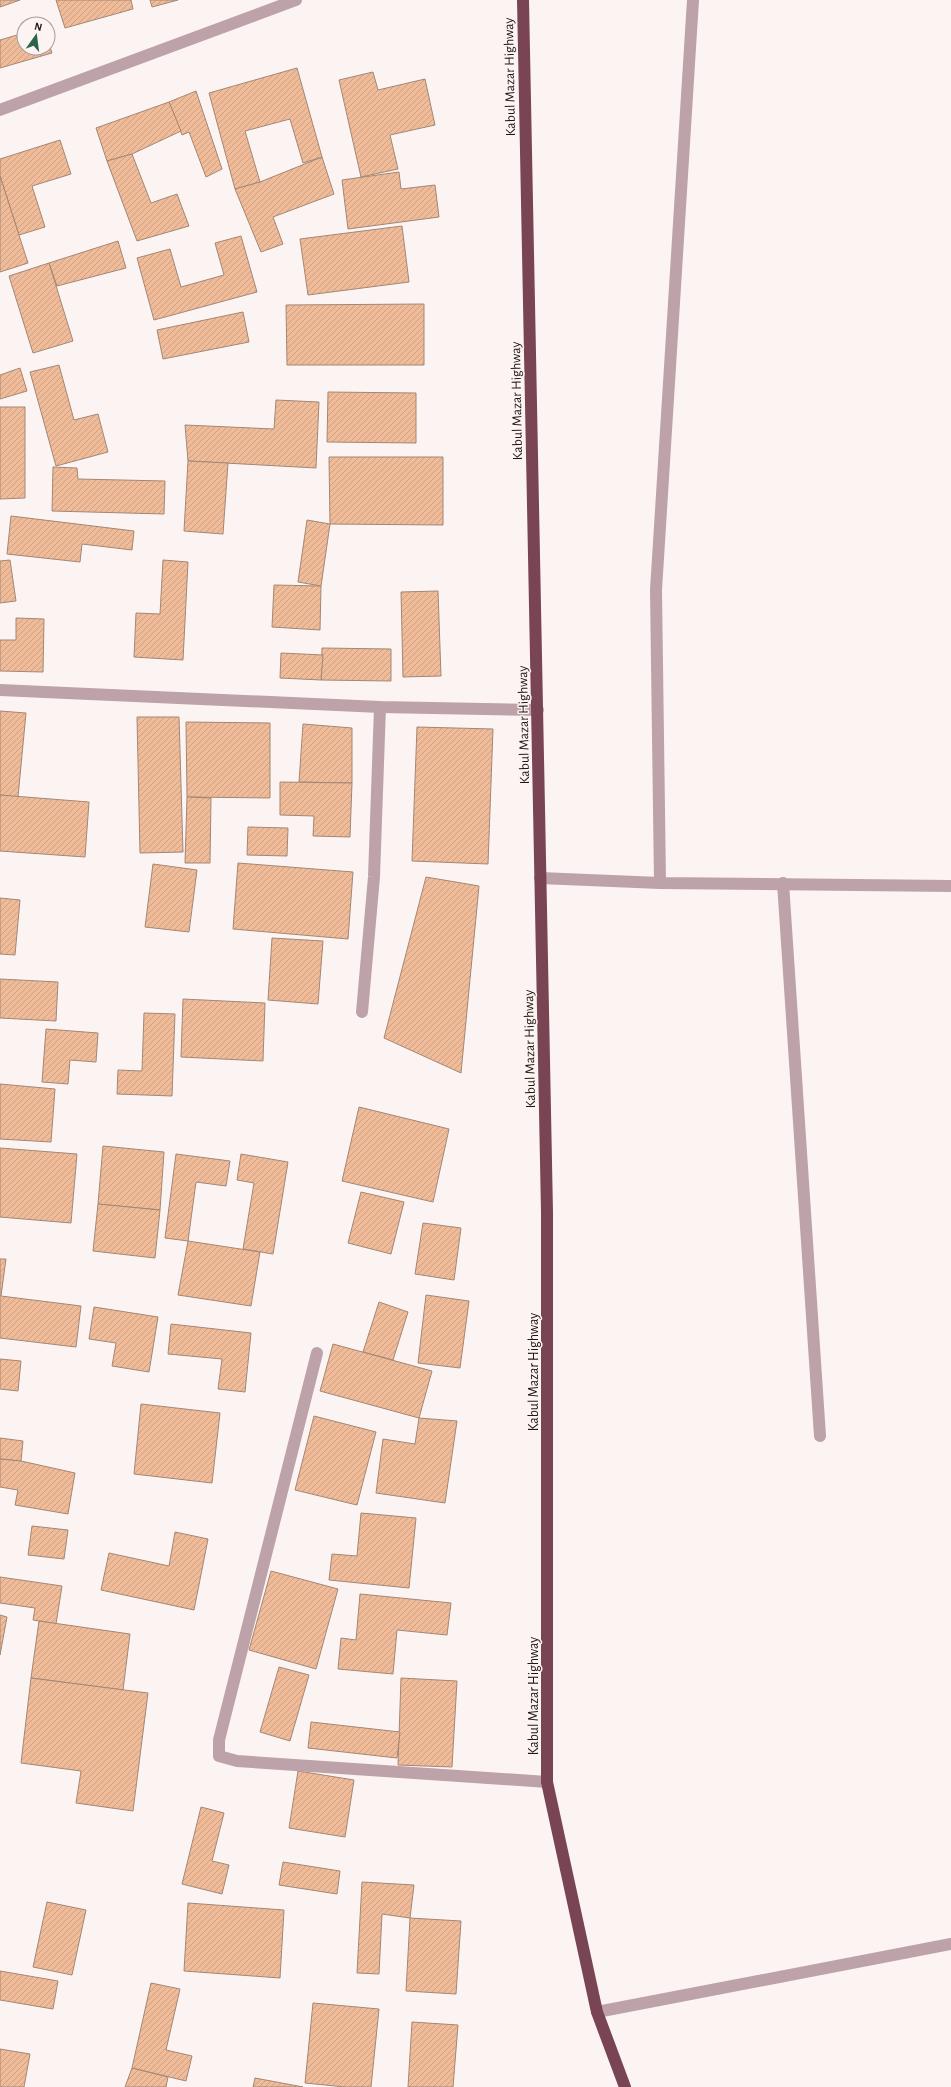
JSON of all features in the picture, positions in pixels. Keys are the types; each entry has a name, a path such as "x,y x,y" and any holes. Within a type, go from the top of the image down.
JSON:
{"highway":[{"name":"Kabul Mazar Highway","path":"523,0 547,1212 547,1782 597,2012 625,2087"}],"street":[{"path":"0,110 296,0"},
{"path":"660,883 656,590 693,0"},
{"path":"0,690 380,707 538,710"},
{"path":"362,1012 374,877 380,707"},
{"path":"540,878 660,883 783,883 951,886"},
{"path":"783,883 820,1436"},
{"path":"317,1353 219,1740 219,1756 237,1761 547,1782"},
{"path":"597,2012 951,1944"}],"building":[{"path":"0,0 20,0 0,7"},
{"path":"56,0 131,0 133,9 65,28"},
{"path":"150,0 178,0 152,7"},
{"path":"16,35 16,56 42,56 0,68 0,40"},
{"path":"297,68 322,157 303,163 290,119 245,131 260,182 235,189 209,93"},
{"path":"373,72 378,90 425,79 435,125 390,135 398,169 361,177 339,80"},
{"path":"196,91 222,169 206,177 189,132 182,135 169,102"},
{"path":"169,102 181,131 132,154 107,161 96,128"},
{"path":"60,140 71,174 32,186 45,227 19,235 0,176 0,159"},
{"path":"132,154 151,203 177,194 189,226 137,241 107,161"},
{"path":"322,157 334,194 273,217 283,244 261,252 235,189 260,182"},
{"path":"399,172 401,189 435,185 439,217 348,229 342,180"},
{"path":"0,176 28,263 0,272"},
{"path":"402,226 409,282 308,295 300,239"},
{"path":"241,236 257,292 154,320 137,258 170,249 181,287 224,275 215,243"},
{"path":"118,241 126,268 57,286 49,263"},
{"path":"49,263 73,341 33,353 9,276"},
{"path":"424,304 424,365 287,365 286,305"},
{"path":"243,312 249,342 163,359 157,330"},
{"path":"59,365 74,420 98,414 108,452 56,466 30,372"},
{"path":"20,368 27,391 0,399 0,375"},
{"path":"328,392 416,393 416,443 327,442"},
{"path":"276,400 319,402 316,468 188,461 185,425 274,429"},
{"path":"0,407 25,407 25,498 0,499"},
{"path":"329,457 443,457 443,525 330,524"},
{"path":"188,461 228,463 223,534 184,531"},
{"path":"53,467 77,468 78,479 165,481 164,514 52,511"},
{"path":"11,516 134,531 132,550 82,544 80,562 7,554"},
{"path":"307,520 330,524 321,586 298,582"},
{"path":"10,560 16,601 0,603 0,561"},
{"path":"163,560 188,562 183,660 134,657 136,613 160,614"},
{"path":"274,585 321,586 320,630 272,627"},
{"path":"438,591 441,676 403,677 401,592"},
{"path":"16,618 44,619 43,672 0,671 0,640 16,640"},
{"path":"322,648 391,649 391,681 321,680"},
{"path":"281,653 323,655 321,680 280,678"},
{"path":"0,711 26,713 18,797 0,795"},
{"path":"137,717 179,717 183,852 140,853"},
{"path":"186,722 270,723 270,798 187,797"},
{"path":"303,724 352,728 352,783 299,782"},
{"path":"417,727 493,729 488,864 412,861"},
{"path":"280,782 352,783 350,837 313,836 314,816 280,815"},
{"path":"0,795 89,802 85,857 0,851"},
{"path":"187,797 211,798 210,863 185,863"},
{"path":"248,827 288,828 287,856 247,855"},
{"path":"238,863 353,872 348,939 233,929"},
{"path":"153,864 197,870 189,932 145,927"},
{"path":"426,877 479,886 461,1073 384,1038"},
{"path":"0,898 20,900 15,955 0,954"},
{"path":"272,938 323,941 318,1004 268,1000"},
{"path":"0,979 58,982 56,1021 0,1018"},
{"path":"183,999 265,1003 263,1061 181,1057"},
{"path":"144,1013 175,1014 172,1096 117,1094 118,1070 142,1071"},
{"path":"46,1029 98,1033 96,1062 70,1060 68,1084 42,1082"},
{"path":"0,1084 55,1089 51,1142 0,1139"},
{"path":"359,1107 449,1129 433,1202 342,1181"},
{"path":"103,1146 164,1152 160,1210 98,1204"},
{"path":"0,1148 77,1154 71,1223 0,1217"},
{"path":"176,1154 230,1161 226,1186 196,1182 188,1241 165,1238"},
{"path":"241,1154 288,1162 273,1254 243,1249 254,1183 237,1180"},
{"path":"361,1192 404,1202 391,1254 348,1243"},
{"path":"98,1204 160,1210 155,1258 93,1251"},
{"path":"423,1223 461,1228 454,1280 415,1274"},
{"path":"188,1241 260,1252 251,1306 178,1295"},
{"path":"0,1259 6,1259 1,1296 81,1306 76,1347 0,1338"},
{"path":"426,1295 469,1301 460,1368 418,1363"},
{"path":"379,1302 408,1312 393,1360 363,1352"},
{"path":"94,1307 158,1317 149,1372 112,1366 116,1343 89,1339"},
{"path":"171,1324 251,1333 245,1392 218,1389 222,1359 168,1354"},
{"path":"333,1344 432,1371 419,1418 320,1391"},
{"path":"0,1359 21,1361 18,1391 0,1389"},
{"path":"141,1404 220,1413 212,1483 134,1474"},
{"path":"314,1416 376,1432 357,1505 295,1490"},
{"path":"419,1418 457,1421 445,1503 376,1493 383,1439 415,1444"},
{"path":"0,1438 23,1441 21,1461 0,1459"},
{"path":"0,1459 21,1461 75,1473 68,1514 15,1505 18,1490 0,1487"},
{"path":"361,1513 416,1518 409,1588 329,1580 332,1554 357,1556"},
{"path":"32,1526 68,1530 64,1559 28,1555"},
{"path":"175,1532 208,1539 194,1610 101,1590 109,1553 169,1566"},
{"path":"271,1571 338,1589 316,1669 249,1650"},
{"path":"0,1577 62,1586 56,1624 33,1620 35,1608 0,1603"},
{"path":"360,1594 451,1603 447,1635 397,1630 393,1674 338,1669 341,1638 356,1640"},
{"path":"0,1615 7,1617 0,1655"},
{"path":"39,1621 130,1634 123,1690 31,1678"},
{"path":"279,1667 309,1675 290,1741 260,1732"},
{"path":"31,1678 148,1693 133,1811 76,1803 81,1771 21,1763"},
{"path":"401,1678 457,1681 452,1767 398,1765"},
{"path":"311,1722 400,1732 397,1758 308,1748"},
{"path":"298,1771 354,1780 345,1837 289,1828"},
{"path":"201,1807 224,1813 212,1861 229,1865 222,1894 182,1884"},
{"path":"283,1862 340,1871 337,1894 279,1885"},
{"path":"362,1882 414,1885 410,1918 382,1914 379,1974 357,1973"},
{"path":"47,1902 86,1910 72,1975 33,1967"},
{"path":"188,1903 284,1910 280,1978 184,1971"},
{"path":"410,1918 461,1921 456,1994 406,1991"},
{"path":"0,1971 58,1981 53,2009 0,2000"},
{"path":"151,1983 180,1989 166,2050 192,2056 186,2081 132,2068"},
{"path":"313,2003 379,2009 371,2087 345,2087 305,2083"},
{"path":"412,2022 458,2025 453,2087 408,2087"},
{"path":"0,2049 30,2054 24,2087 0,2087"},
{"path":"132,2068 168,2077 166,2087 125,2087"},
{"path":"255,2078 303,2087 253,2087"}]}
